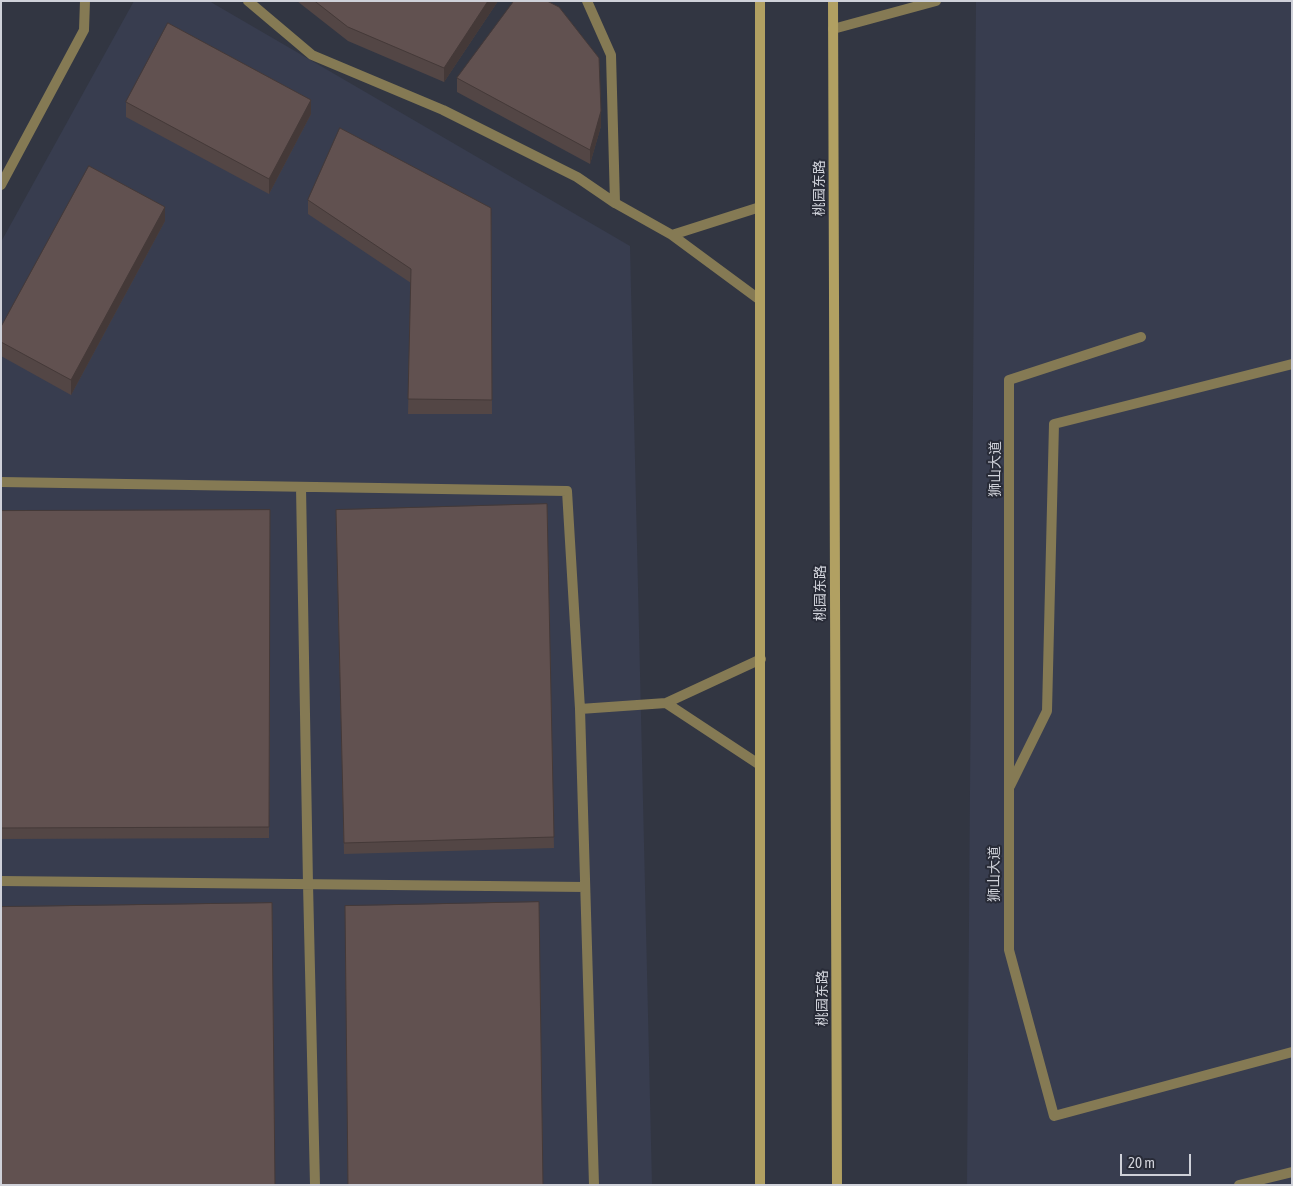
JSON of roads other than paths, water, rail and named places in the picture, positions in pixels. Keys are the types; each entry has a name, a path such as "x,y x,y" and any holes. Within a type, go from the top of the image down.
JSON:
{"main road":[{"path":"760,1 760,1185"},
{"name":"桃园东路","path":"833,1 837,1185"}],"lane":[{"path":"1,185 84,30 84,1"},
{"path":"248,1 312,54 443,110 577,177 614,204 672,235 760,300"},
{"path":"587,1 611,56 614,204"},
{"path":"833,29 936,1"},
{"path":"672,235 760,207"},
{"name":"狮山大道","path":"1141,337 1009,380 1009,950 1054,1116 1292,1052"},
{"path":"1009,789 1047,711 1054,424 1292,364"},
{"path":"1,482 567,491 580,710 594,1185"},
{"path":"301,487 315,1185"},
{"path":"580,710 666,702 760,659"},
{"path":"666,702 760,765"},
{"path":"1,881 585,887"},
{"path":"1239,1185 1292,1172"}]}
